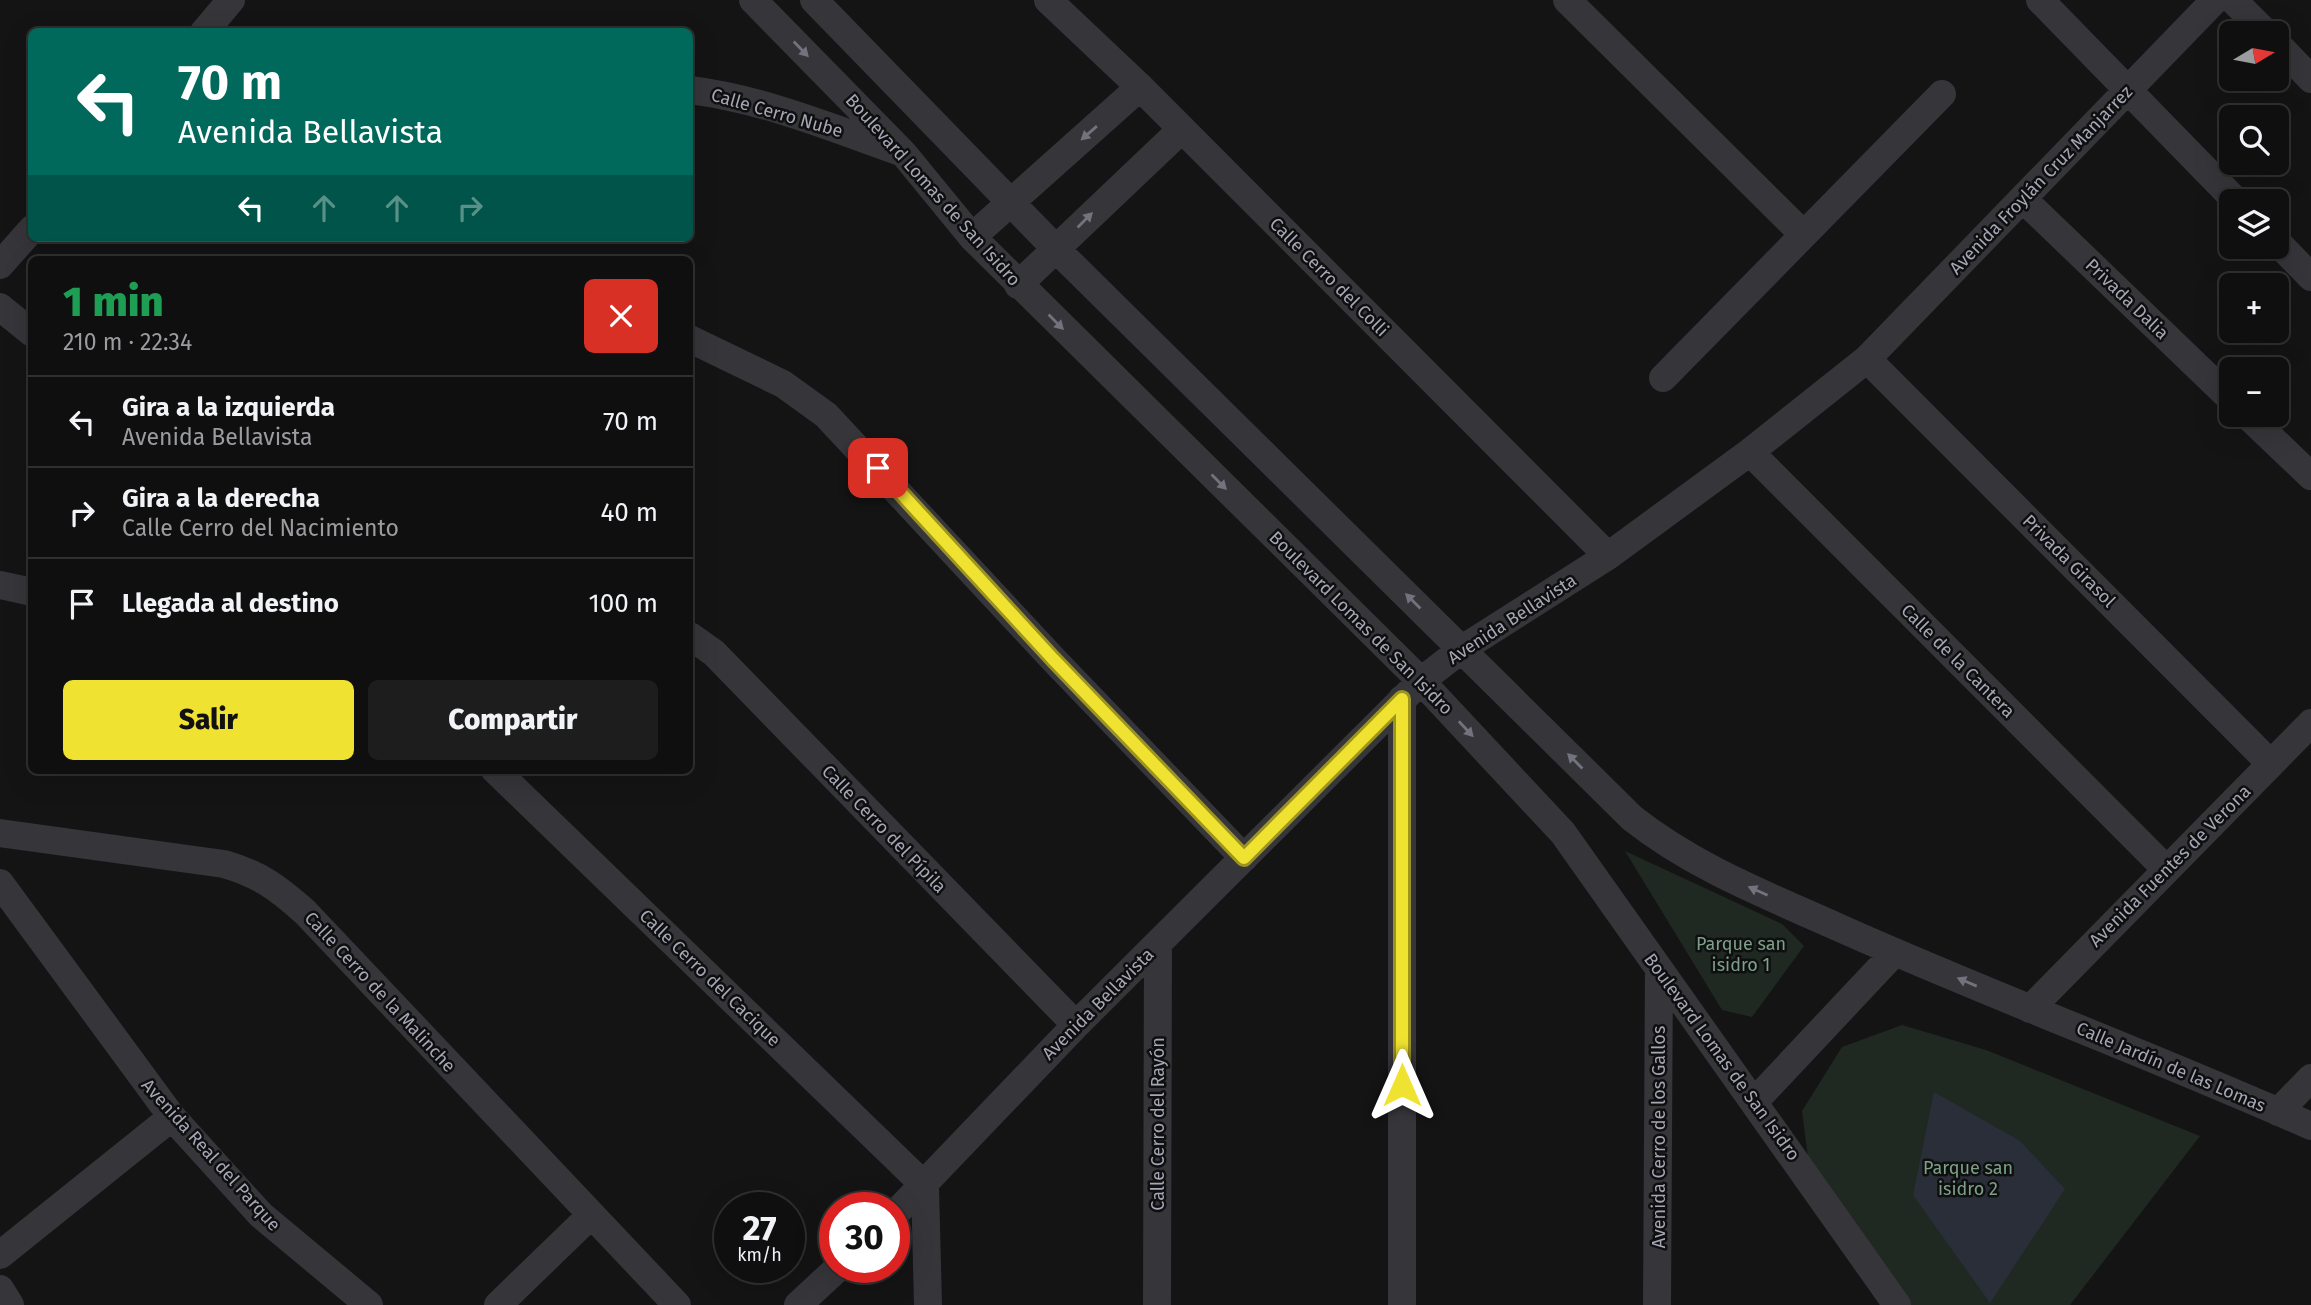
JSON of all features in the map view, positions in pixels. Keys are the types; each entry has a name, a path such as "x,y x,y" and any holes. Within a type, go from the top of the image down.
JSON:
{"street":[{"path":"207,28 231,0"},
{"name":"Boulevard Lomas de San Isidro","path":"753,0 904,154 972,237 1411,690 1563,833 1897,1305"},
{"path":"814,0 1056,249 1632,818 1656,838 1712,871 1895,953 2030,1009"},
{"name":"Calle Cerro del Colli","path":"1048,0 1182,129 1608,556"},
{"path":"1567,0 1802,233"},
{"path":"2040,0 2224,189"},
{"name":"Avenida Froylán Cruz Manjarrez","path":"1867,359 2215,0"},
{"path":"2233,0 2254,21"},
{"path":"2289,56 2311,79"},
{"path":"972,237 1140,88"},
{"name":"Calle Cerro Nube","path":"693,90 716,93 795,114 904,154"},
{"path":"1663,377 1802,233 1942,94"},
{"path":"1018,285 1182,129"},
{"name":"Privada Dalia","path":"2023,199 2219,387"},
{"path":"0,265 28,234"},
{"path":"2289,254 2311,277"},
{"path":"0,307 28,330"},
{"path":"693,340 783,384 826,415 1053,659 1244,858"},
{"name":"Avenida Bellavista","path":"910,1200 1076,1025 1411,690 1462,649 1608,556 1750,452 1867,359"},
{"name":"Privada Girasol","path":"1867,359 2271,764"},
{"path":"2260,427 2311,476"},
{"name":"Calle de la Cantera","path":"1750,452 2166,870"},
{"path":"0,585 28,591"},
{"name":"Calle Cerro del Pípila","path":"693,638 713,653 1076,1025"},
{"path":"1402,1305 1411,690"},
{"name":"Avenida Fuentes de Verona","path":"2030,1009 2311,723"},
{"name":"Calle Cerro del Cacique","path":"499,774 925,1186"},
{"name":"Calle Cerro de la Malinche","path":"0,833 224,864 254,873 271,884 305,912 677,1305"},
{"name":"Avenida Real del Parque","path":"0,883 172,1116 261,1215 369,1305"},
{"name":"Calle Cerro del Rayón","path":"1157,1305 1158,944"},
{"path":"1754,1102 1895,953"},
{"name":"Avenida Cerro de los Gallos","path":"1657,1305 1659,969"},
{"name":"Calle Jardín de las Lomas","path":"2030,1009 2311,1126"},
{"path":"2278,1112 2311,1078"},
{"path":"0,1255 172,1116"},
{"path":"925,1186 929,1305"},
{"path":"498,1305 590,1216"},
{"path":"798,1305 822,1283"},
{"path":"0,1289 10,1305"}],"green space":[{"name":"Parque san isidro 1","path":"1625,851 1782,924 1804,946 1752,1017 1722,1010"},
{"name":"Parque san isidro 2","path":"1902,1025 1986,1050 2200,1136 2070,1305 1899,1305 1809,1166 1802,1111 1842,1047"}],"shaded area":[{"path":"1934,1092 2020,1141 2065,1189 1990,1303 1913,1195"}],"route":[{"path":"878,468 1053,659 1244,858 1402,699 1402,1085"}]}
